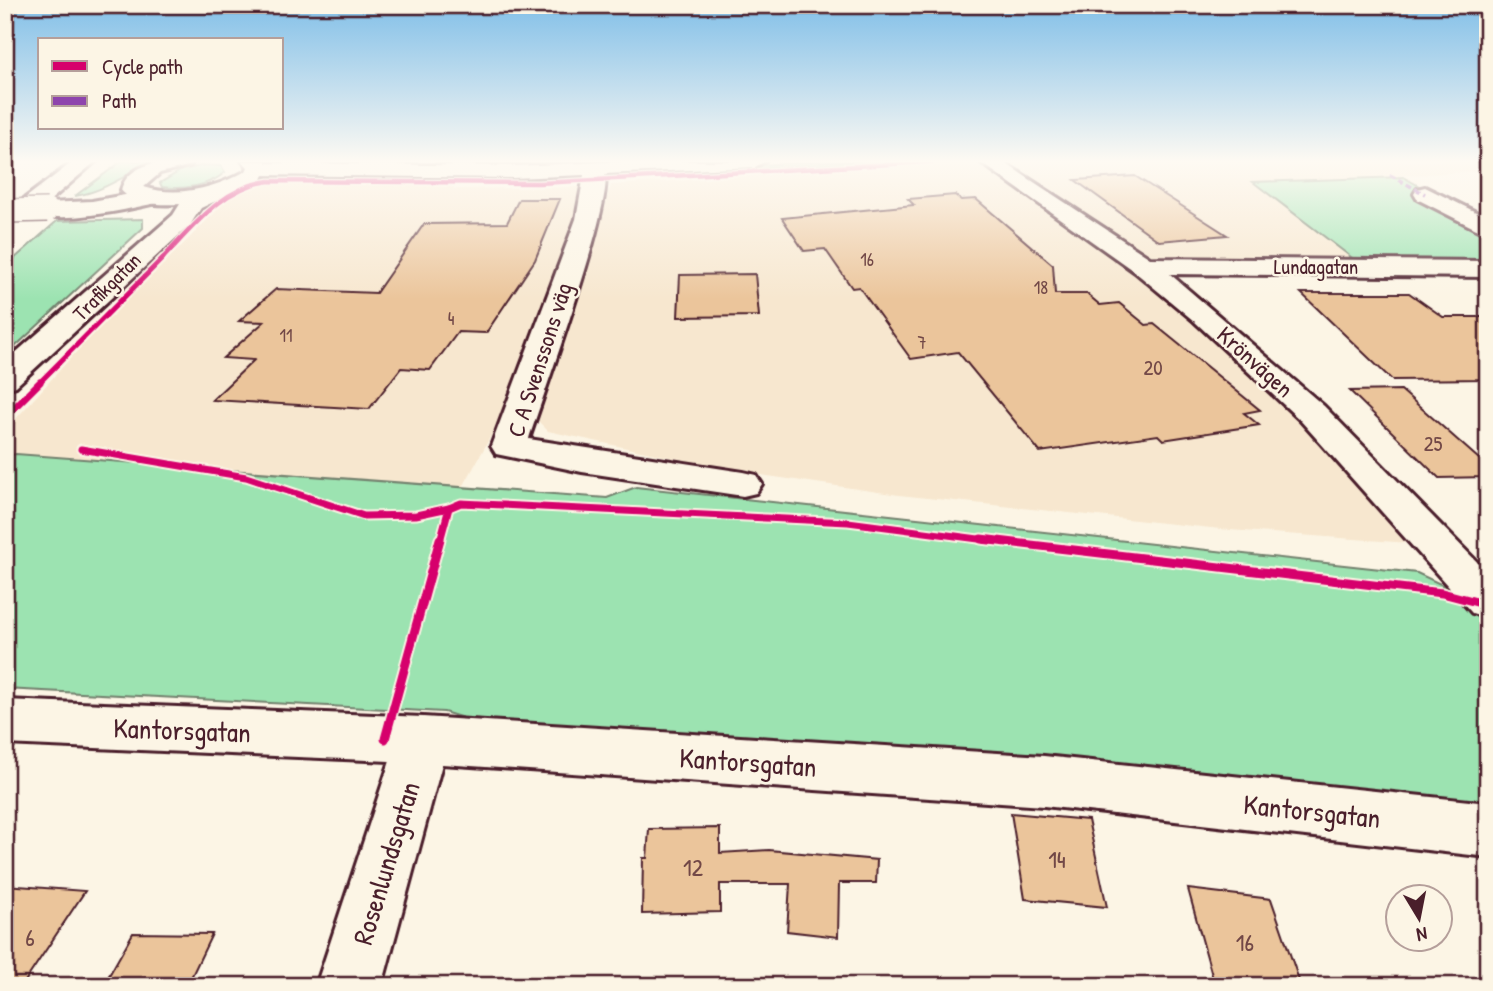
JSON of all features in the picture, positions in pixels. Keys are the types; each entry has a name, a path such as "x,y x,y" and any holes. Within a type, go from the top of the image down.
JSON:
{"main road":[{"path":"21,214 67,207"},
{"name":"Trafikgatan","path":"161,207 166,212 165,234"},
{"name":"Trafikgatan","path":"5,379 182,220 190,207"},
{"name":"C A Svenssons väg","path":"590,207 509,446 582,461 743,484"},
{"name":"Krönvägen","path":"1058,207 1144,266 1312,413 1488,601"},
{"path":"1450,207 1488,228"},
{"name":"Lundagatan","path":"1144,266 1488,269"},
{"name":"Kantorsgatan","path":"5,722 423,740 1044,781 1488,830"},
{"name":"Rosenlundsgatan","path":"349,986 423,740"}],"shaded area":[{"path":"220,207 578,207 510,401 463,487 16,454 5,456 5,431 76,352"},
{"path":"604,207 1050,207 1102,242 1299,413 1409,543 1230,530 899,495 734,471 548,431 538,421"},
{"path":"1072,207 1286,207 1355,260 1165,259 1142,252"}],"green space":[{"path":"1286,207 1452,207 1488,232 1488,261 1355,260"},
{"path":"143,219 143,228 5,356 5,267 57,221"},
{"path":"16,454 607,498 636,487 1417,573 1449,588 1488,629 1488,811 483,724 444,712 5,689 5,456"}],"building":[{"path":"515,207 557,207 535,260 486,333 458,332 430,370 401,368 369,409 212,400 254,360 223,358 264,322 239,321 276,289 376,293 424,224 507,223"},
{"path":"891,207 986,207 1053,265 1055,294 1087,294 1100,305 1119,303 1146,325 1154,324 1260,410 1244,413 1259,425 1163,440 1158,435 1040,452 958,352 911,359 859,287 852,288 825,249 804,251 782,218"},
{"path":"1113,207 1184,207 1227,235 1159,241"},
{"path":"755,274 759,316 678,317 680,275"},
{"path":"1301,293 1409,293 1443,317 1488,317 1488,379 1392,380"},
{"path":"1401,390 1488,467 1488,477 1439,478 1350,391"},
{"path":"1011,813 1088,820 1107,907 1025,899"},
{"path":"720,828 720,853 769,850 877,860 876,883 839,883 838,937 787,931 790,884 720,884 720,912 642,914 643,858 647,858 649,829"},
{"path":"5,885 85,891 22,986 5,986"},
{"path":"1188,889 1271,899 1301,986 1215,986"},
{"path":"133,933 212,934 187,986 103,986"}],"cycle path":[{"path":"5,417 213,207"},
{"path":"81,449 246,477 329,507 364,516 416,515 449,508"},
{"path":"385,739 449,508 461,503 848,522 1155,562 1442,593 1488,605"}]}
